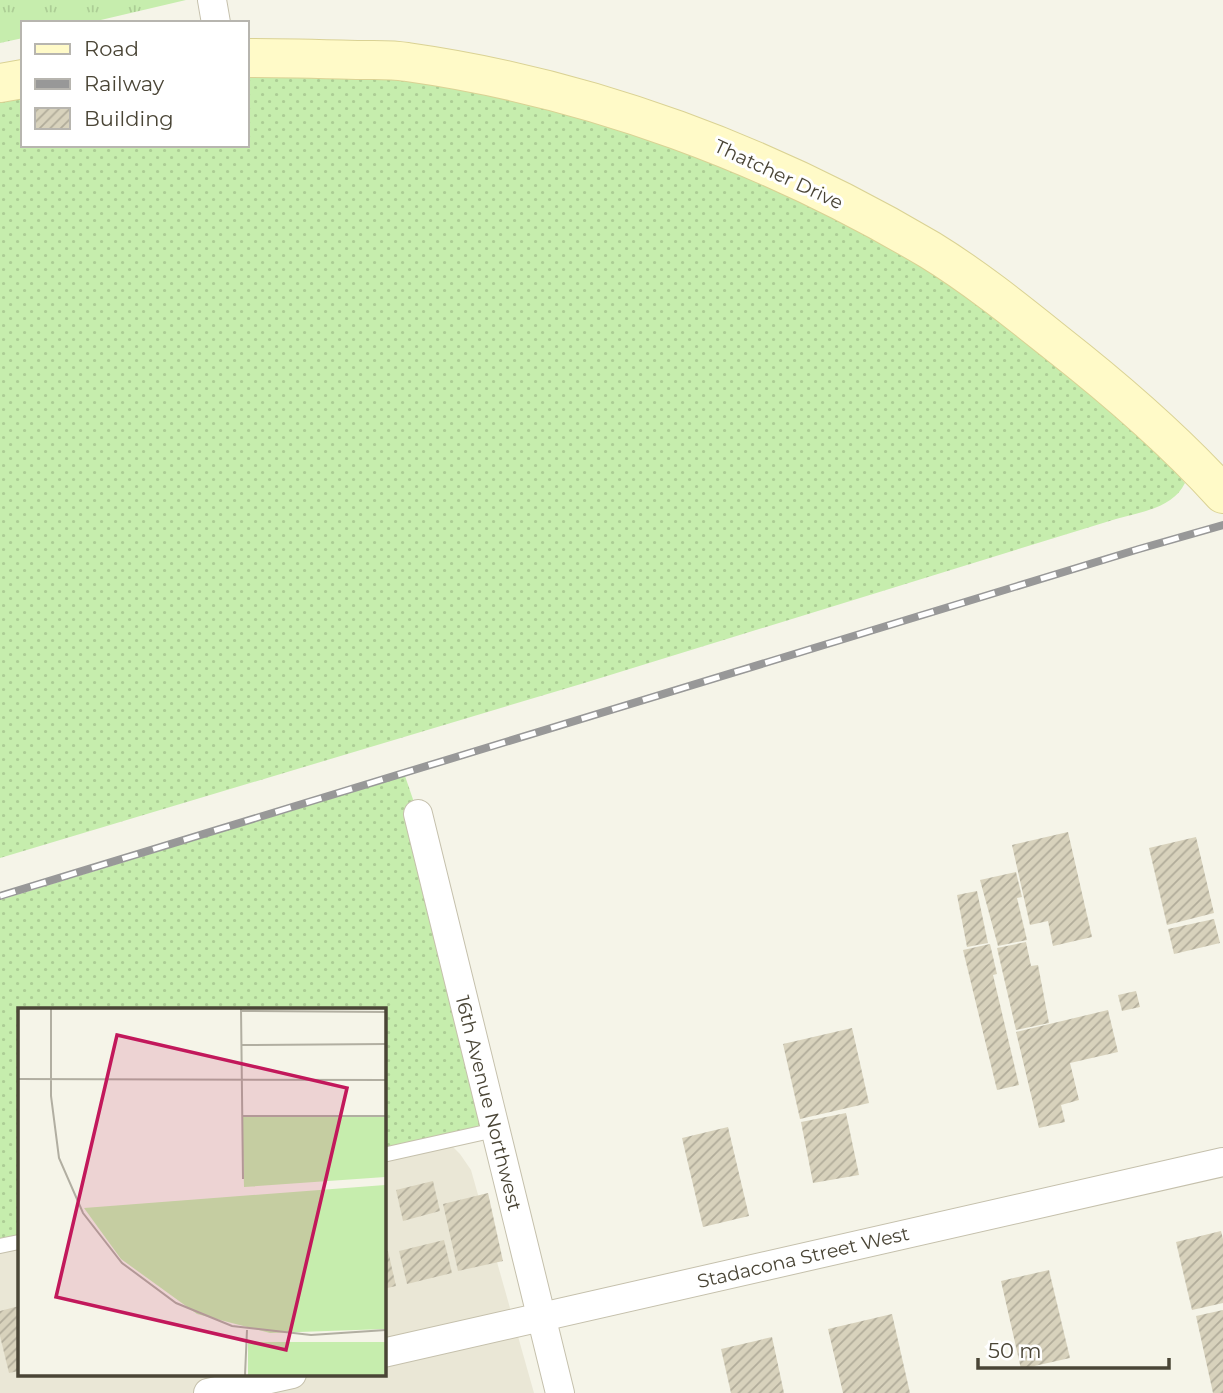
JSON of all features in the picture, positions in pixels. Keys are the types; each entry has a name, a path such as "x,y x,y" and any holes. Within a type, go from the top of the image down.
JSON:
{"main road":[{"name":"Thatcher Drive","path":"248,58 404,61 505,78 613,108 708,141 824,193 931,251 1009,306 1116,389 1188,455 1223,494"},
{"path":"0,83 21,79"}],"street":[{"path":"212,0 216,21"},
{"name":"16th Avenue Northwest","path":"418,814 560,1393"},
{"name":"Stadacona Street West","path":"385,1353 1223,1162"},
{"path":"208,1393 283,1376"}],"lane":[{"path":"385,1155 495,1130"},
{"path":"0,1246 18,1242"}],"shaded area":[{"path":"446,1140 471,1170 534,1393 0,1393 0,1246 18,1242 18,1376 385,1376 385,1155"}],"green space":[{"path":"0,0 186,0 97,21 21,21 21,38 0,43"},
{"path":"248,61 401,66 714,148 943,268 1148,441 1185,483 1173,498 1146,511 0,858 0,87 21,82 21,147 248,147"},
{"path":"405,776 418,814 495,1130 385,1155 385,1008 18,1008 18,1242 0,1246 0,900"}],"building":[{"path":"1068,832 1092,937 1053,946 1048,921 1030,925 1012,845"},
{"path":"1196,837 1214,913 1167,925 1149,848"},
{"path":"1016,872 1022,897 1017,898 1027,940 998,946 980,880"},
{"path":"977,891 988,943 967,947 957,895"},
{"path":"1214,919 1220,943 1174,954 1168,929"},
{"path":"1026,942 1031,966 1038,965 1049,1023 1016,1030 997,948"},
{"path":"990,944 997,974 993,975 1019,1085 997,1090 963,950"},
{"path":"1136,991 1140,1007 1122,1011 1118,995"},
{"path":"1108,1010 1118,1052 1070,1063 1079,1100 1061,1105 1065,1122 1039,1128 1016,1032"},
{"path":"852,1028 869,1103 800,1119 783,1044"},
{"path":"846,1113 859,1175 813,1183 801,1122"},
{"path":"728,1127 749,1216 703,1227 682,1138"},
{"path":"433,1181 440,1211 403,1221 396,1190"},
{"path":"488,1193 503,1261 458,1271 443,1204"},
{"path":"1221,1231 1223,1303 1192,1310 1176,1242"},
{"path":"444,1240 452,1273 407,1284 399,1251"},
{"path":"388,1251 396,1286 385,1289 385,1252"},
{"path":"1049,1270 1070,1358 1021,1369 1001,1281"},
{"path":"18,1306 18,1371 9,1373 0,1336 0,1311"},
{"path":"1223,1310 1223,1393 1213,1393 1196,1316"},
{"path":"892,1314 910,1393 843,1393 828,1329"},
{"path":"772,1337 784,1393 731,1393 721,1349"}],"railway":[{"path":"0,896 1223,525"}]}
